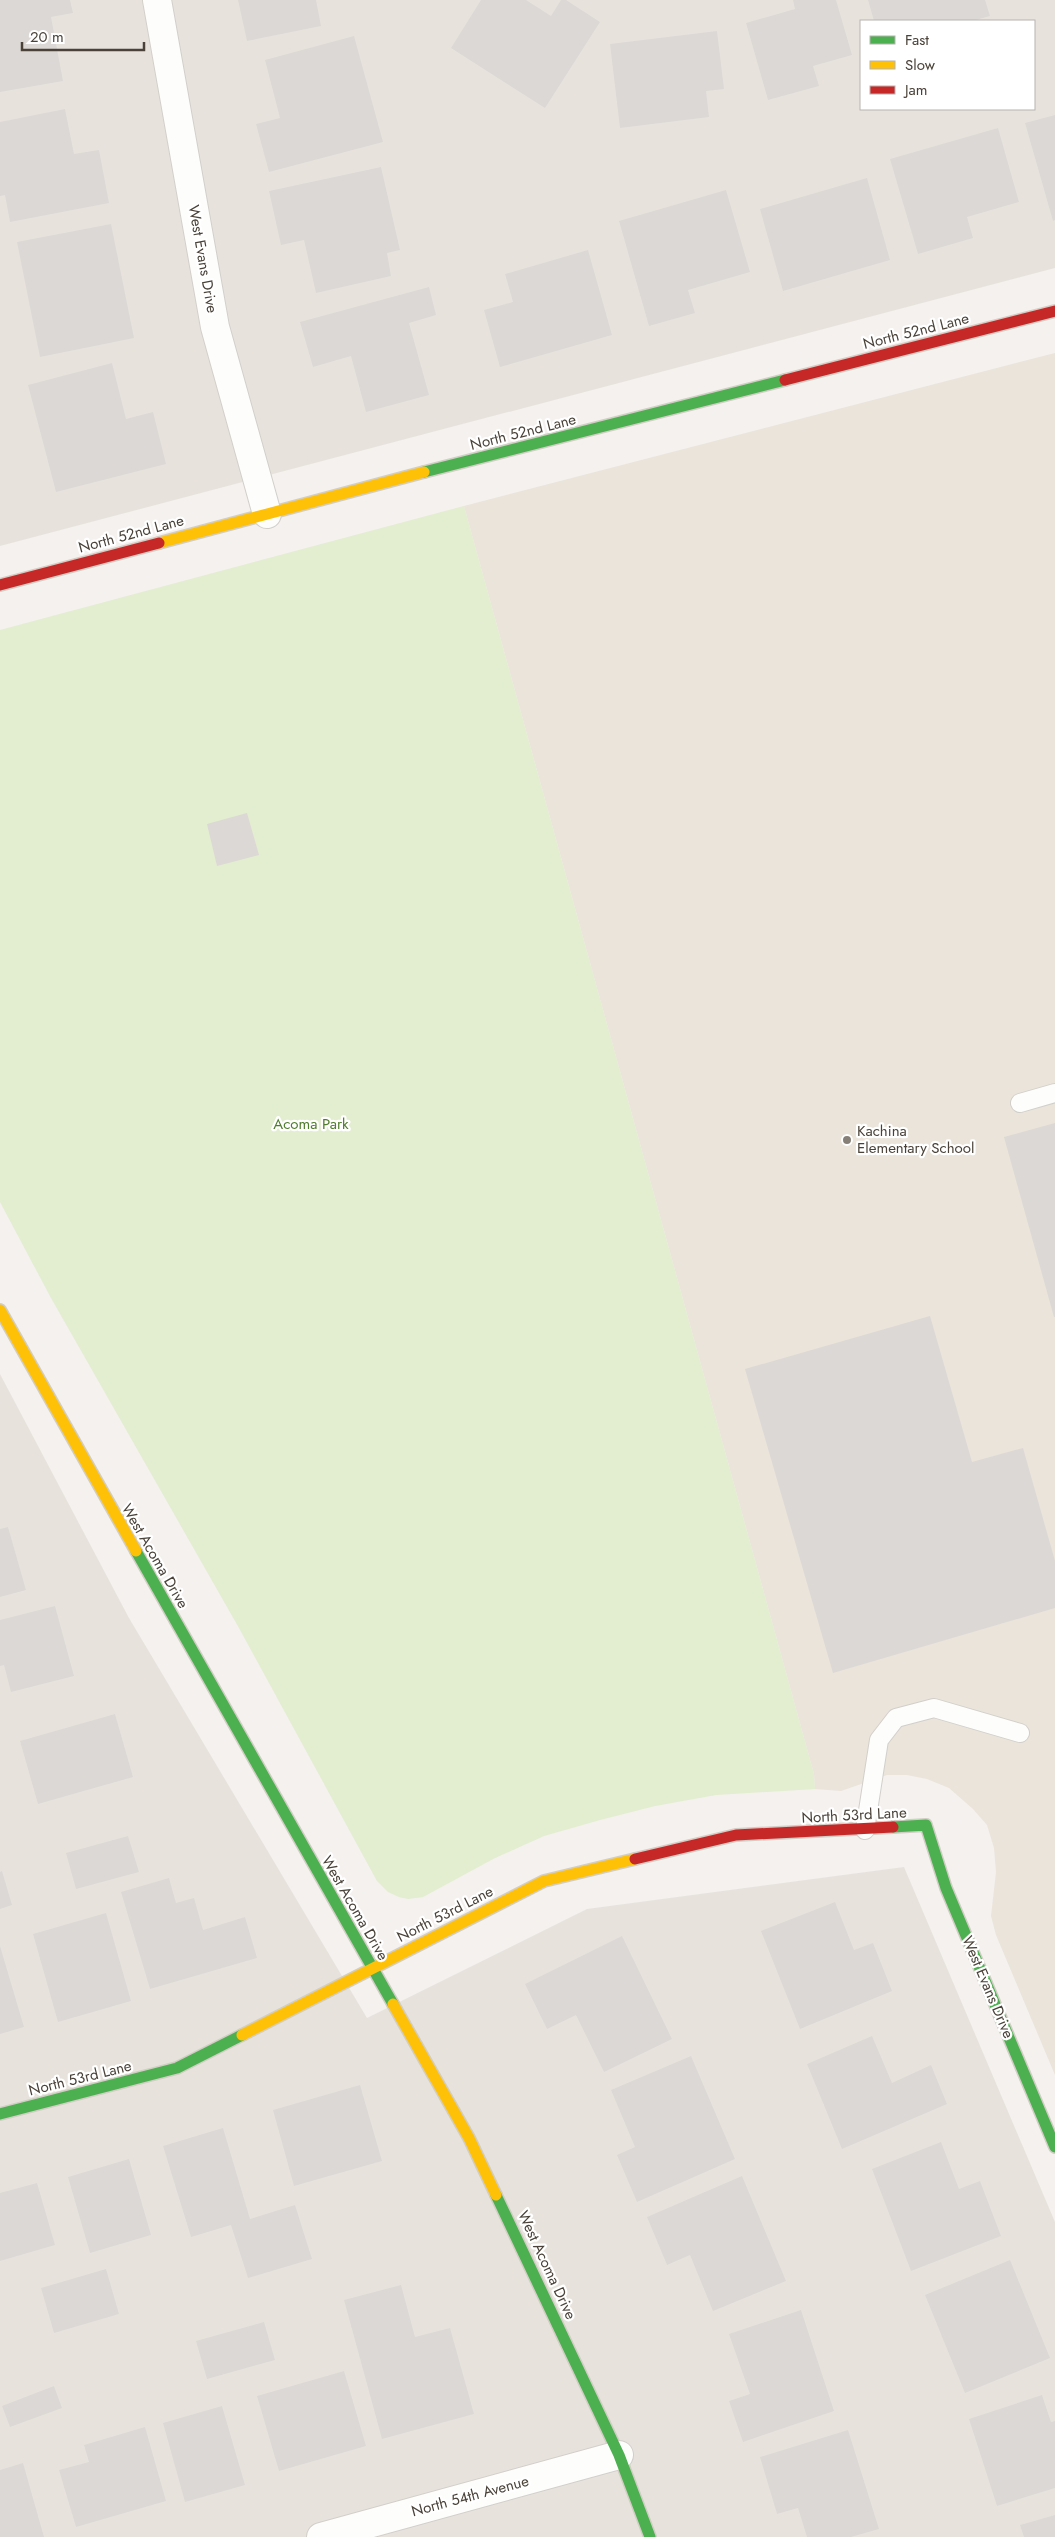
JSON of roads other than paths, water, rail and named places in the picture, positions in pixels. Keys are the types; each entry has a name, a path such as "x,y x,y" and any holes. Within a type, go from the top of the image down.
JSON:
{"street":[{"name":"West Evans Drive","path":"157,0 215,327 267,514"},
{"name":"North 52nd Lane","path":"0,585 267,514 1055,311"},
{"name":"West Acoma Drive","path":"0,1310 469,2138 619,2455 650,2537"},
{"name":"West Evans Drive","path":"926,1825 946,1888 1055,2147"},
{"name":"North 53rd Lane","path":"0,2114 177,2068 544,1881 736,1835 865,1830 926,1825"},
{"name":"North 54th Avenue","path":"321,2537 619,2455"}],"lane":[{"path":"1020,1103 1055,1093"},
{"path":"865,1830 879,1740 896,1718 934,1708 1020,1733"}],"place":[{"name":"Kachina Elementary School","path":"847,1140"}],"park label":[{"name":"Acoma Park","path":"311,1124"}]}
